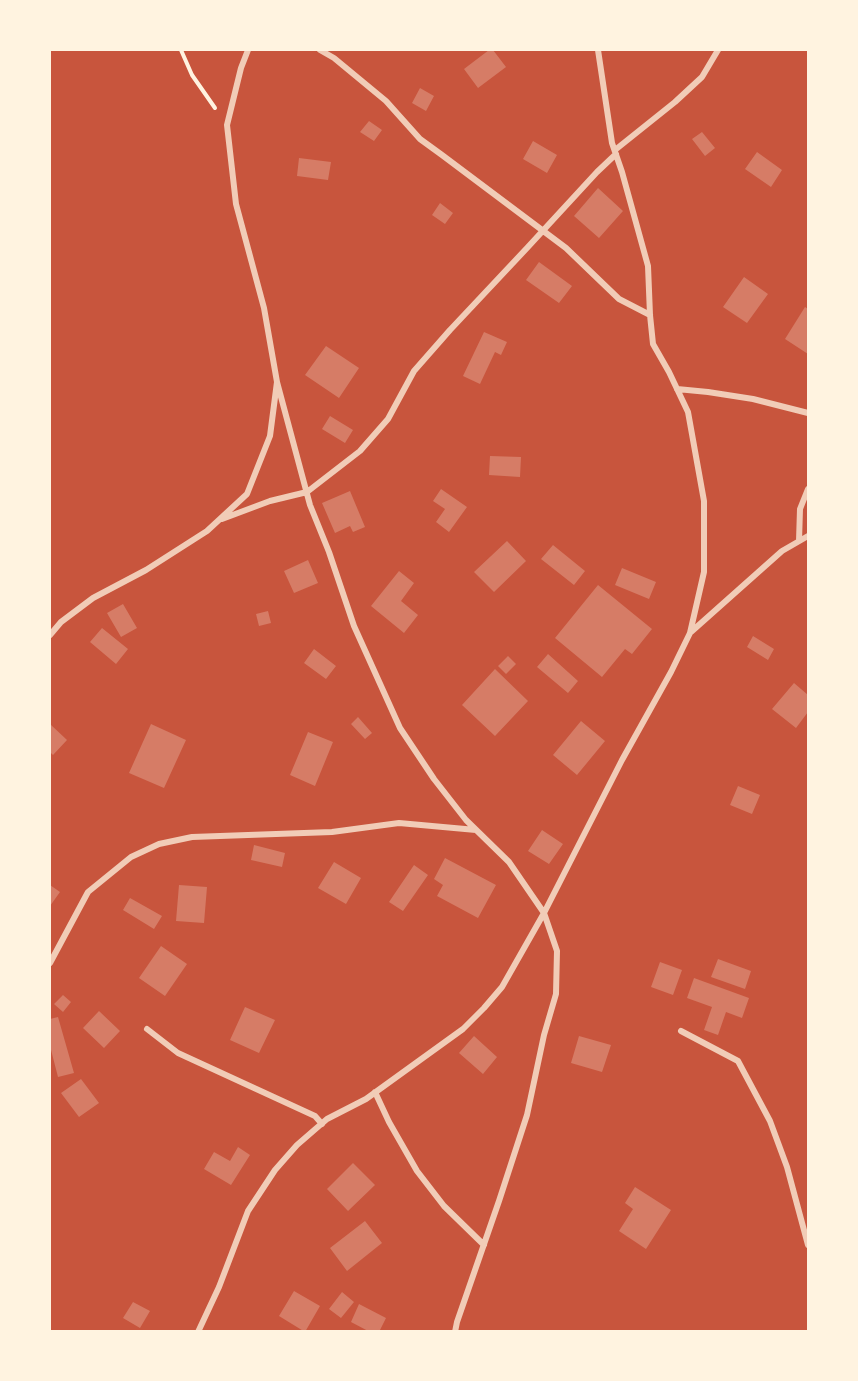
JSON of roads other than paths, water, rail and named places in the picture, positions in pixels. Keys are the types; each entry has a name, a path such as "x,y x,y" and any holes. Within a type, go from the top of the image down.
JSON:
{"street":[{"path":"248,50 241,68 227,125 236,204 264,308 277,382 310,505 354,626 400,728 434,779 466,820 509,862 544,913 557,951 556,994 544,1035 527,1115 455,1332"},
{"path":"320,50 334,58 386,100 420,139 566,248 619,300 650,315"},
{"path":"199,1331 219,1287 248,1211 274,1170 297,1145 327,1119 366,1099 463,1029 502,987 544,913 622,759 671,672 690,633 704,572 704,501 688,412 653,344 648,266 612,143 598,50"},
{"path":"219,520 270,501 307,492 360,451 388,419 414,371 450,330 615,152 702,77 718,50"},
{"path":"50,634 61,622 93,598 146,570 207,531 247,494 270,436 277,382"},
{"path":"677,389 753,399 808,413"},
{"path":"799,541 800,509 808,489"},
{"path":"690,633 782,551 808,536"},
{"path":"50,963 88,892 131,857 159,844 192,837 332,832 399,823 476,830"},
{"path":"147,1029 178,1053 315,1116 322,1124"},
{"path":"681,1031 738,1061 770,1121 787,1167 808,1245"},
{"path":"375,1092 417,1171 444,1206 484,1245"}]}
